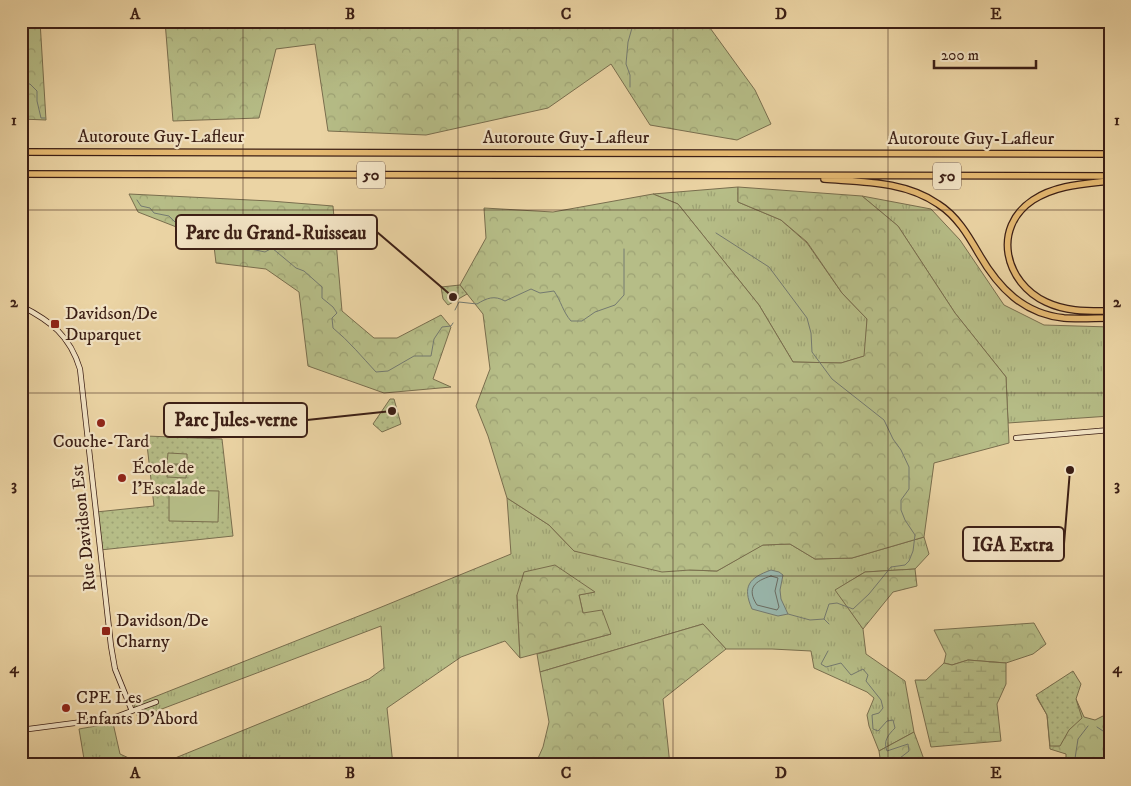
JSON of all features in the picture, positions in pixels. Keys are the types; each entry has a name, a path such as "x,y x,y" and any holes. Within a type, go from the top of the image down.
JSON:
{"highway":[{"name":"Autoroute Guy-Lafleur","path":"21,152 1110,154"},
{"name":"Autoroute Guy-Lafleur","path":"21,174 1110,176"},
{"path":"784,175 882,184 907,189 924,196 942,206 956,220 995,279 1020,303 1038,312 1056,317 1110,318"},
{"path":"1110,181 1062,188 1034,200 1024,207 1016,218 1010,232 1008,247 1010,263 1015,276 1025,288 1037,297 1052,305 1068,310 1110,311"}],"street":[{"name":"Rue Davidson Est","path":"21,306 50,323 62,334 72,348 80,369 111,646 116,669 132,711"},
{"path":"1016,438 1110,430"},
{"path":"21,730 100,721 156,702"}],"green space":[{"path":"21,21 40,21 46,120 21,119"},
{"path":"165,21 705,21 755,90 771,124 737,140 650,125 611,64 548,108 426,135 328,131 315,44 276,49 259,118 173,121"},
{"path":"738,187 738,202 781,220 807,243 842,293 867,319 865,356 841,363 793,362 759,305 678,204 653,194"},
{"path":"738,187 862,196 898,226 955,313 1006,377 1009,443 934,463 924,537 852,558 815,559 790,544 763,545 717,571 662,572 574,551 549,525 507,498 488,436 476,406 490,369 483,314 460,285 486,238 484,208 553,212 653,194 678,204 759,305 793,362 841,363 864,356 867,319 842,293 807,242 781,220 738,202"},
{"path":"129,194 333,206 342,311 374,338 397,338 441,315 451,327 433,379 451,387 384,393 308,366 299,292 266,269 216,263 214,246 202,237 138,212"},
{"path":"862,196 931,209 960,240 1004,305 1044,325 1110,327 1110,416 1008,423 1006,377 955,313 898,226"},
{"path":"460,285 467,294 448,305 443,299 441,287"},
{"path":"390,399 394,399 401,424 382,432 373,424"},
{"path":"146,436 222,439 233,536 100,550 96,512 154,506"},
{"path":"168,453 187,454 187,464 167,464"},
{"path":"168,465 187,465 186,478 167,477"},
{"path":"169,490 219,491 218,522 169,521"},
{"path":"507,498 549,525 574,551 690,570 717,571 762,545 790,544 815,559 852,558 924,537 929,554 915,569 865,572 836,590 863,629 866,654 905,681 914,732 879,751 869,726 867,715 874,698 867,692 814,668 811,651 726,649 703,624 540,672 537,654 611,634 583,613 579,595 594,592 517,595 520,658 505,641 461,657 387,708 393,765 158,765 369,679 384,668 381,626 138,718 134,705 511,554"},
{"path":"555,565 595,592 579,595 583,613 602,610 611,634 520,658 517,595 524,572"},
{"path":"915,569 917,586 893,592 863,629 835,590 865,572"},
{"path":"1034,623 1046,644 1033,654 1006,663 968,660 952,665 944,663 946,654 934,630"},
{"path":"703,624 726,649 663,699 670,765 535,765 543,747 549,722 540,672"},
{"path":"968,660 1006,663 1006,684 997,704 1001,741 931,747 915,680 926,680 944,663 952,665"},
{"path":"1073,671 1081,684 1076,699 1082,718 1069,730 1060,746 1050,746 1047,715 1036,695"},
{"path":"1053,684 1076,699 1084,717 1095,720 1107,714 1110,695 1110,757 1080,762 1080,765 1066,765 1066,754 1050,749 1047,715 1037,698"},
{"path":"113,723 120,754 144,765 85,765 79,729"},
{"path":"914,732 926,765 881,765 879,751"}],"water":[{"path":"771,570 783,575 780,590 781,599 788,614 778,616 752,609 748,594 750,584 757,576"}],"waterway":[{"path":"378,21 382,26"},
{"path":"630,87 630,75 626,64 628,42 634,21"},
{"path":"21,84 30,84 37,91 41,118 45,118"},
{"path":"137,200 141,206 150,208 154,213 169,216 178,225 193,226 201,235 213,234 224,243 239,244 246,248 265,252 272,248 296,268 304,271 322,287 322,298 337,313 332,318 333,328 376,372 388,371 414,356 431,356 434,339 442,327 451,326 453,323"},
{"path":"716,233 769,267 807,318 811,333 812,352 832,379 884,420 909,467 909,489 901,500 901,510 915,535 913,551 909,561 905,565 891,567 869,594 853,609 837,603 829,604 824,619 829,624"},
{"path":"455,310 459,302 477,304 494,298 505,301 531,289 540,293 554,291 571,321 582,321 595,312 615,305 624,295 624,249"},
{"path":"788,614 810,620 824,619"},
{"path":"828,651 821,664 826,667 841,663 851,675 863,669 868,675 866,681 881,700 883,708 879,713 872,715 873,729 878,731 887,721 893,720 895,728 887,738 887,751 908,744 909,751 891,765"},
{"path":"1097,727 1106,733 1107,721 1110,720"},
{"path":"1074,765 1078,739 1088,726"}],"place":[{"name":"Parc du Grand-Ruisseau","path":"453,297"},
{"name":"Davidson/De Duparquet","path":"55,324"},
{"name":"Parc Jules-verne","path":"392,411"},
{"name":"Couche-Tard","path":"101,423"},
{"name":"IGA Extra","path":"1070,470"},
{"name":"École de l'Escalade","path":"122,478"},
{"name":"Davidson/De Charny","path":"106,631"},
{"name":"CPE Les Enfants D'Abord","path":"66,708"}]}
